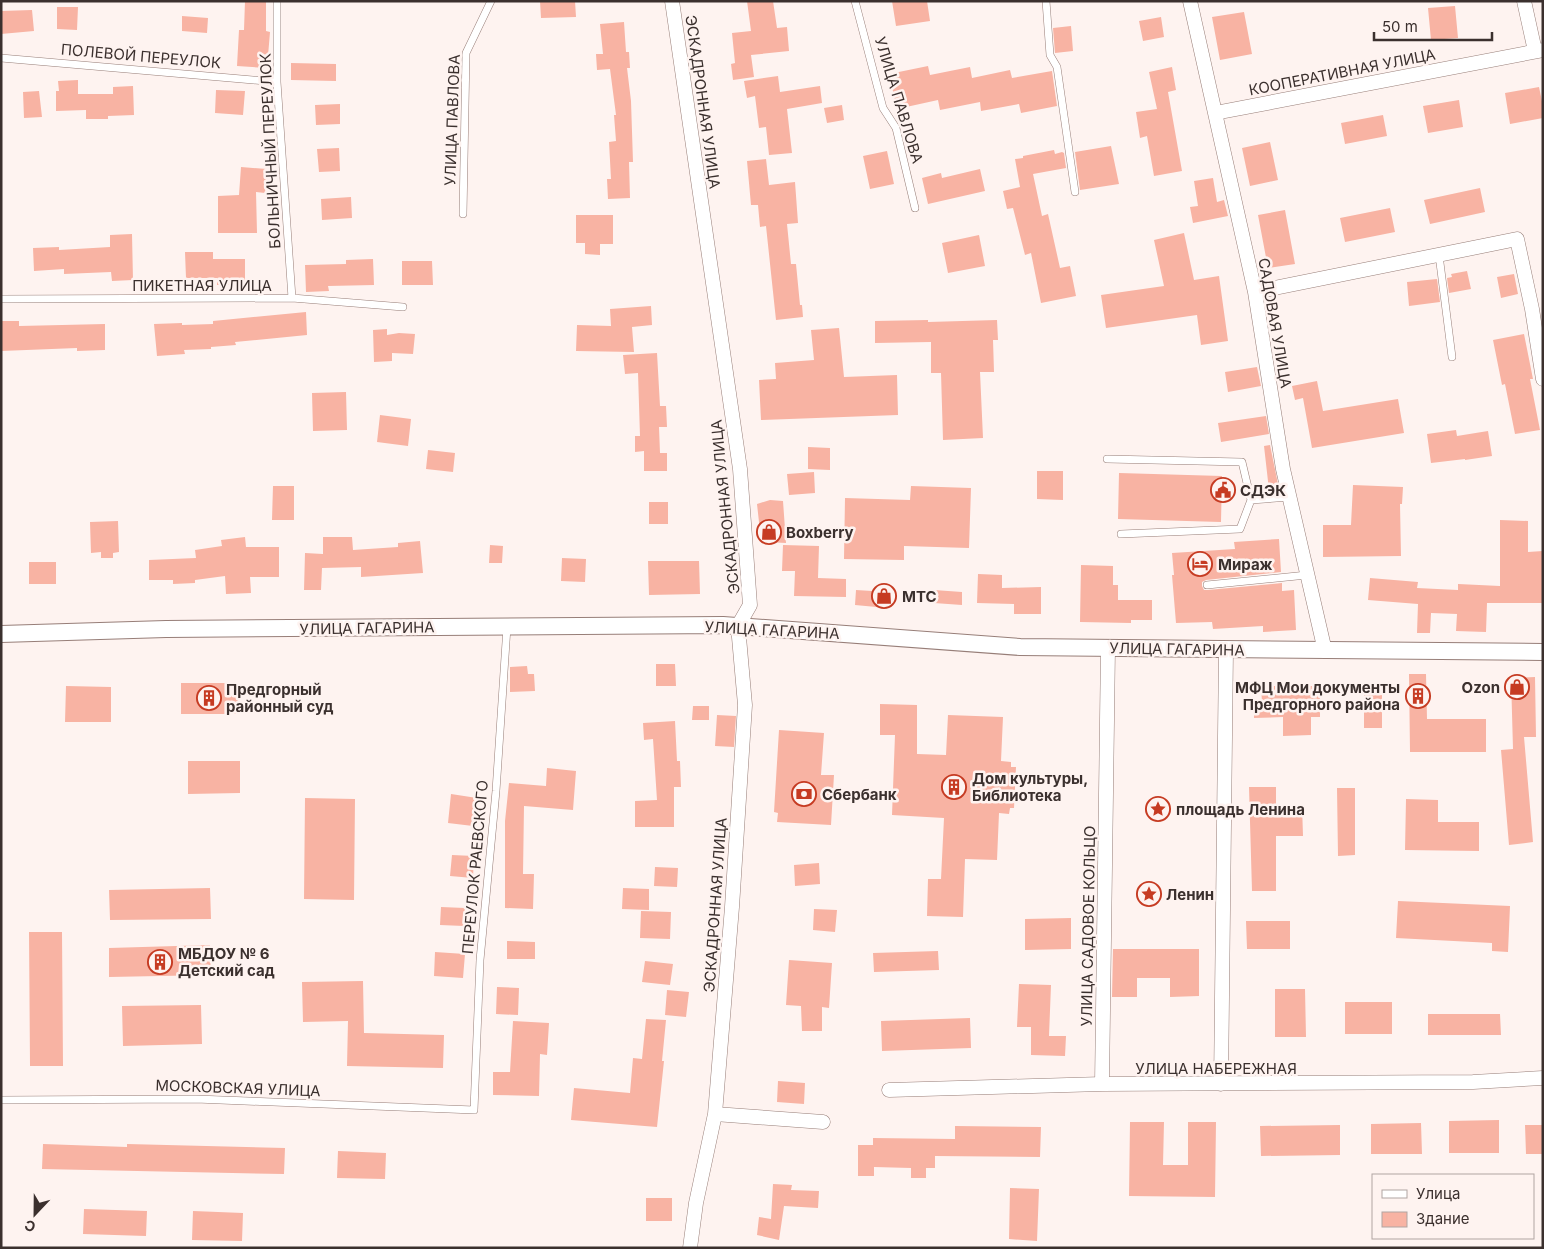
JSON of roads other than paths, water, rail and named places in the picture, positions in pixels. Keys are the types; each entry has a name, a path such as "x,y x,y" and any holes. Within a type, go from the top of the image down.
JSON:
{"street":[{"name":"ЭСКАДРОННАЯ УЛИЦА","path":"672,1 740,468 750,605 738,626 745,705 732,907 715,1114 696,1203 690,1248"},
{"name":"САДОВАЯ УЛИЦА","path":"1190,1 1255,292 1283,469 1324,651"},
{"name":"КООПЕРАТИВНАЯ УЛИЦА","path":"1215,113 1539,51 1524,1"},
{"path":"1255,292 1517,239 1532,309 1543,379"},
{"name":"УЛИЦА ГАГАРИНА","path":"1,634 166,629 738,626 1020,647 1543,652"},
{"name":"УЛИЦА САДОВОЕ КОЛЬЦО","path":"1102,1084 1108,648"},
{"path":"1221,1084 1226,650"},
{"name":"УЛИЦА НАБЕРЕЖНАЯ","path":"889,1090 1102,1084 1473,1082 1543,1078"},
{"path":"715,1114 823,1122"}],"lane":[{"name":"БОЛЬНИЧНЫЙ ПЕРЕУЛОК","path":"277,1 278,82 292,298"},
{"name":"УЛИЦА ПАВЛОВА","path":"463,214 466,53 491,1"},
{"name":"УЛИЦА ПАВЛОВА","path":"855,1 883,108 896,128 915,208"},
{"path":"1046,1 1050,55 1057,68 1075,192"},
{"name":"ПОЛЕВОЙ ПЕРЕУЛОК","path":"1,58 278,82"},
{"path":"1438,255 1452,357"},
{"name":"ПИКЕТНАЯ УЛИЦА","path":"1,299 292,298 403,307"},
{"path":"1106,459 1242,462 1251,500 1240,529 1121,534"},
{"path":"1251,500 1290,497"},
{"path":"1207,586 1307,575"},
{"name":"ПЕРЕУЛОК РАЕВСКОГО","path":"474,1110 480,960 496,791 507,626"},
{"name":"МОСКОВСКАЯ УЛИЦА","path":"1,1100 196,1099 474,1110"}],"place":[{"name":"СДЭК","path":"1223,490"},
{"name":"Boxberry","path":"769,532"},
{"name":"Мираж","path":"1200,564"},
{"name":"МТС","path":"884,596"},
{"name":"Ozon","path":"1517,687"},
{"name":"МФЦ Мои документы Предгорного района","path":"1418,696"},
{"name":"Предгорный районный суд","path":"209,698"},
{"name":"Дом культуры, Библиотека","path":"954,787"},
{"name":"Сбербанк","path":"804,794"},
{"name":"площадь Ленина","path":"1158,809"},
{"name":"Ленин","path":"1149,894"},
{"name":"МБДОУ № 6 Детский сад","path":"160,962"}]}
